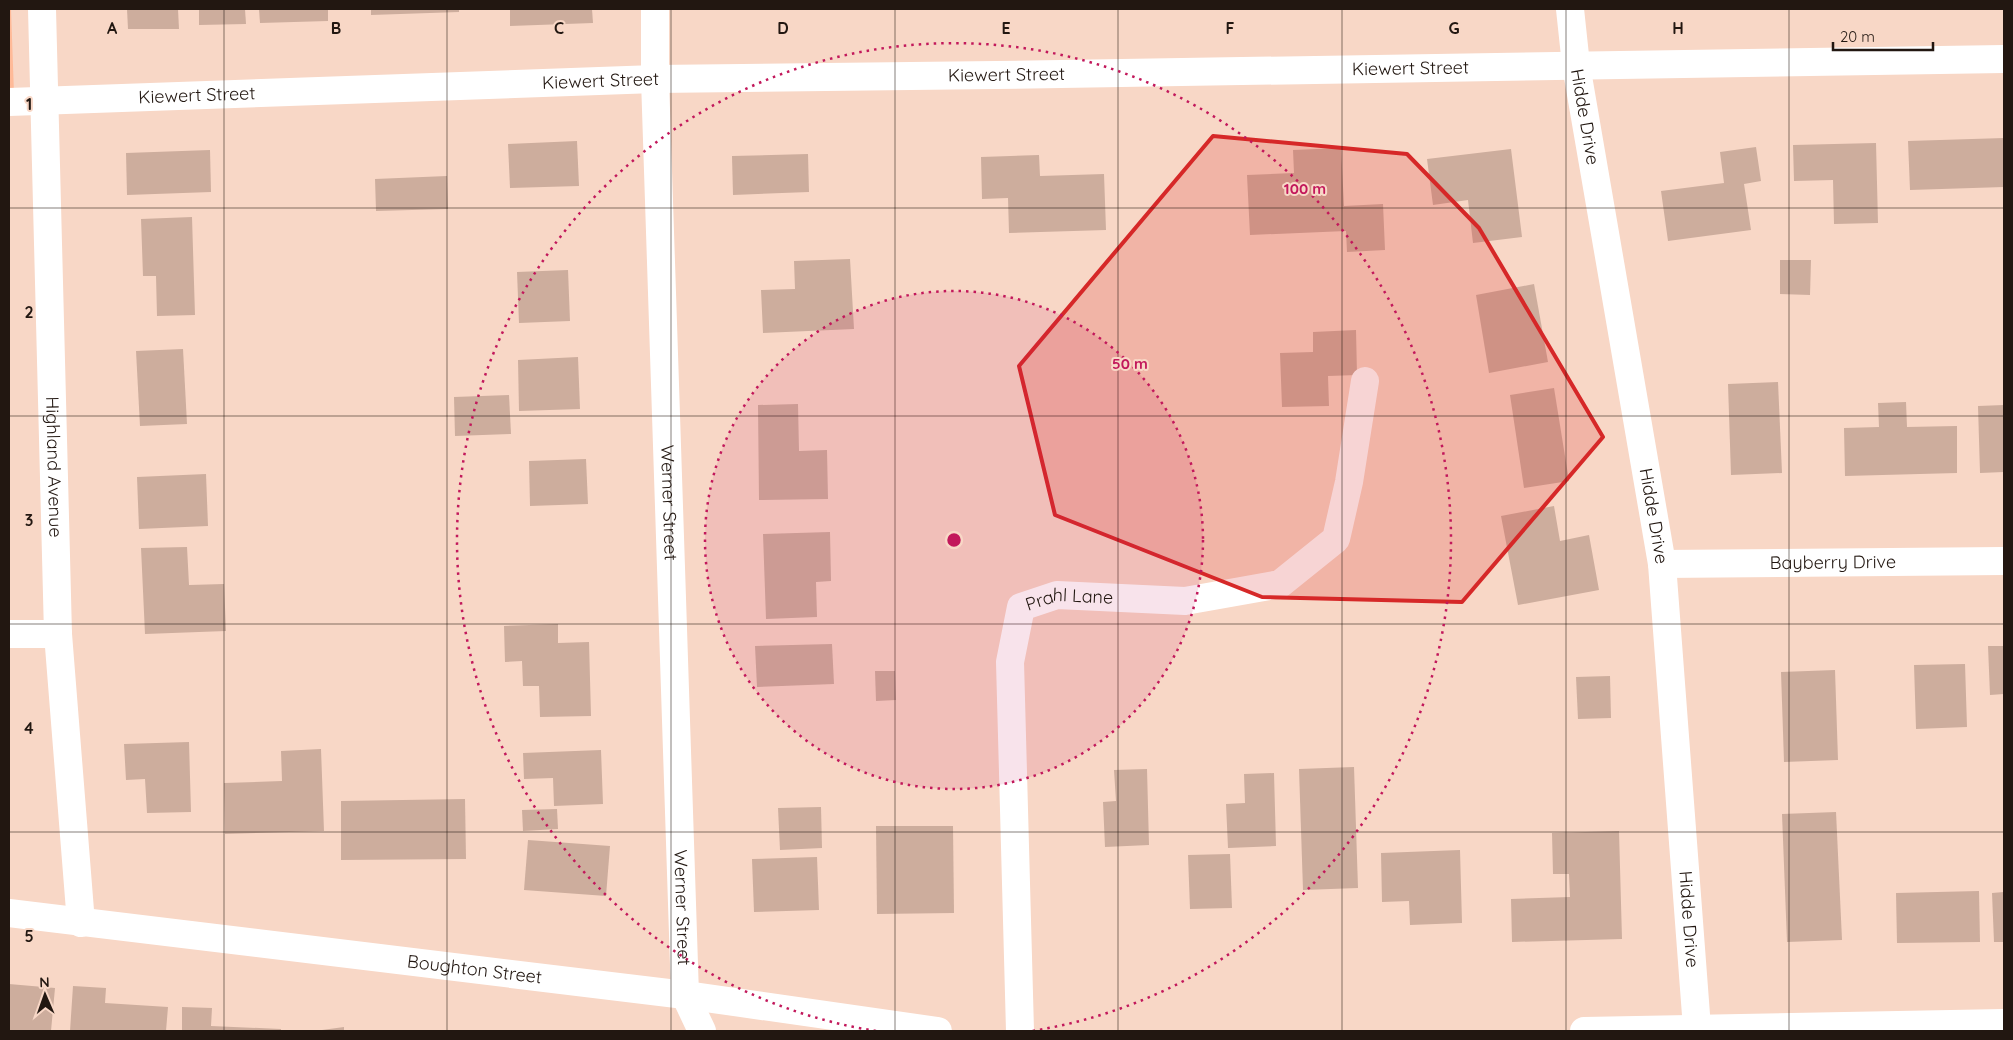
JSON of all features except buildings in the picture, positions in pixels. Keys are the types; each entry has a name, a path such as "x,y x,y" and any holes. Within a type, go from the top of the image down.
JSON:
{"street":[{"name":"Highland Avenue","path":"42,9 58,634 81,923"},
{"name":"Werner Street","path":"655,9 655,79 685,995"},
{"name":"Hidde Drive","path":"1570,9 1576,65 1662,564 1697,1028"},
{"name":"Kiewert Street","path":"9,102 655,79 2004,59"},
{"name":"Prahl Lane","path":"1020,1031 1010,662 1021,607 1057,595 1185,601 1280,584 1336,539 1349,482 1365,381"},
{"name":"Bayberry Drive","path":"1662,564 2004,561"},
{"path":"9,634 58,634"},
{"name":"Boughton Street","path":"9,913 685,995 938,1031"},
{"path":"685,995 702,1031"},
{"path":"1584,1031 2004,1023"}],"highlighted area":[{"path":"1213,136 1407,154 1479,228 1603,437 1462,602 1262,597 1055,515 1019,366"}],"shaded area":[{"path":"9,9 11,9 14,94 9,95"}]}
